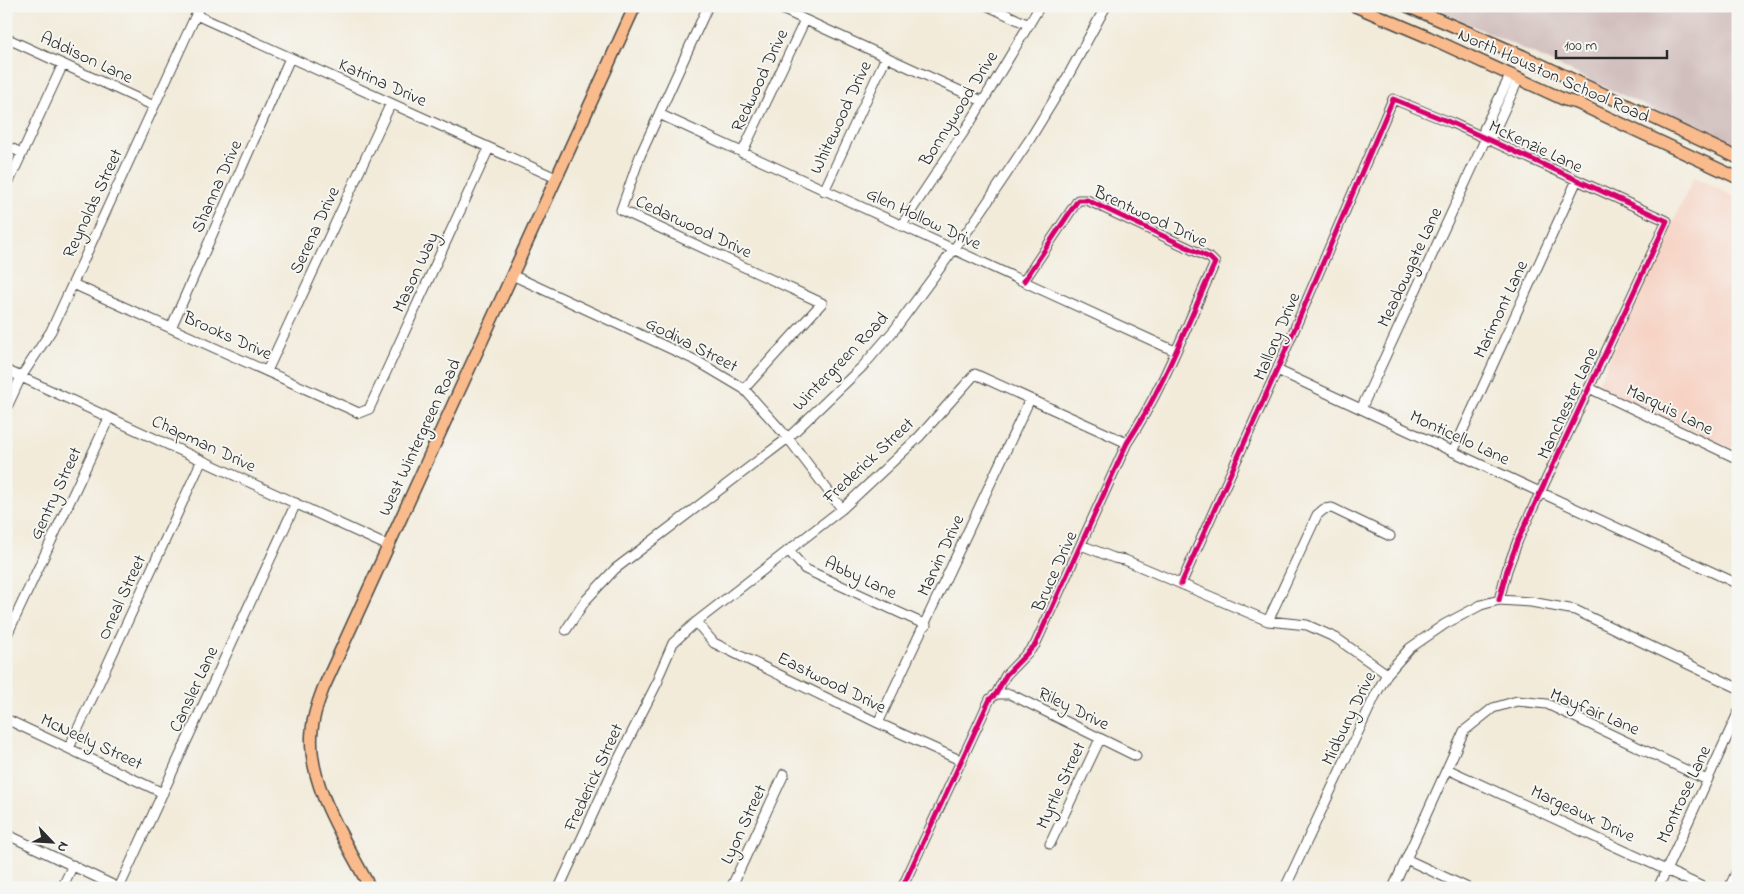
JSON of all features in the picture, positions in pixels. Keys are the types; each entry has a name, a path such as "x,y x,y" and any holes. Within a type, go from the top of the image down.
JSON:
{"main road":[{"name":"West Wintergreen Road","path":"370,888 333,817 318,781 312,756 314,717 323,689 635,6"},
{"name":"North Houston School Road","path":"1355,6 1515,76 1738,178"},
{"name":"North Houston School Road","path":"1407,6 1523,56 1738,158"},
{"path":"1515,76 1523,56"}],"street":[{"name":"Cedarwood Drive","path":"708,6 640,156 621,210 822,303 744,389"},
{"path":"775,6 982,102"},
{"path":"988,6 1029,25"},
{"name":"Bonnywood Drive","path":"901,226 945,161 1040,6"},
{"name":"Wintergreen Road","path":"566,630 585,601 615,569 788,438 863,366 895,329 953,250 1030,139 1064,85 1106,6"},
{"name":"Katrina Drive","path":"198,11 290,58 556,178"},
{"name":"Reynolds Street","path":"6,409 21,377 51,331 198,11"},
{"name":"Redwood Drive","path":"742,153 805,20"},
{"name":"Addison Lane","path":"6,38 154,106"},
{"name":"Whitewood Drive","path":"824,191 886,57"},
{"name":"Shanna Drive","path":"171,328 290,58"},
{"path":"6,188 63,64"},
{"name":"Meadowgate Lane","path":"1361,409 1486,138 1484,129 1515,76"},
{"name":"McKenzie Lane","path":"1393,99 1486,138 1667,221"},
{"name":"Mallory Drive","path":"1181,584 1277,370 1393,99"},
{"name":"Serena Drive","path":"267,371 391,104"},
{"name":"Glen Hollow Drive","path":"660,114 1175,351"},
{"path":"6,146 22,154"},
{"name":"Mason Way","path":"369,409 490,148"},
{"name":"Marimont Lane","path":"1453,452 1577,180"},
{"name":"Brentwood Drive","path":"1024,281 1078,200 1081,199 1087,200 1210,258"},
{"name":"Manchester Lane","path":"1499,600 1518,540 1667,221"},
{"name":"Bruce Drive","path":"902,888 986,706 996,694 1006,675 1035,645 1127,442 1151,404 1215,263 1210,258"},
{"name":"Godiva Street","path":"512,275 697,361 744,389 788,438 842,509"},
{"name":"Brooks Drive","path":"73,284 359,412 369,409"},
{"name":"Chapman Drive","path":"6,370 388,546"},
{"name":"Monticello Lane","path":"1277,370 1738,584"},
{"name":"Frederick Street","path":"559,888 673,643 696,622 842,509 918,437 975,374 1127,442"},
{"name":"Marquis Lane","path":"1589,388 1738,459"},
{"name":"Marvin Drive","path":"878,723 926,625 1030,399"},
{"name":"Gentry Street","path":"6,637 109,418"},
{"name":"Oneal Street","path":"69,748 202,460"},
{"name":"Cansler Lane","path":"119,888 296,503"},
{"path":"1268,621 1317,515 1324,508 1332,508 1390,536"},
{"path":"1081,545 1114,558 1125,560 1268,621 1307,625 1336,638 1387,674"},
{"name":"Abby Lane","path":"788,550 805,569 926,625"},
{"name":"Midbury Drive","path":"1285,888 1387,674 1410,648 1446,624 1482,605 1499,600 1531,602 1576,610 1738,688"},
{"name":"Eastwood Drive","path":"696,622 714,643 878,723 962,761"},
{"name":"Riley Drive","path":"996,694 1010,694 1136,756"},
{"name":"Mayfair Lane","path":"1393,888 1464,731 1493,708 1517,701 1547,704 1707,780"},
{"name":"Montrose Lane","path":"1658,888 1738,714"},
{"name":"McNeely Street","path":"6,719 163,793"},
{"name":"Myrtle Street","path":"1050,844 1100,739"},
{"name":"Margeaux Drive","path":"1447,768 1705,888"},
{"name":"Lyon Street","path":"731,888 784,774"},
{"path":"6,834 119,888"},
{"path":"1406,860 1468,888"},
{"path":"62,888 73,865"},
{"path":"1729,888 1738,869"}],"shaded area":[{"path":"1429,6 1738,6 1738,149 1454,17"},
{"path":"1694,177 1738,198 1738,451 1597,386"}],"cycle path":[{"path":"1181,584 1277,370 1393,99 1452,123 1667,221 1518,540 1499,600"},
{"path":"902,888 990,699 996,694 1006,675 1035,645 1127,443 1164,378 1215,263 1210,258 1087,200 1078,200 1024,281"}]}
